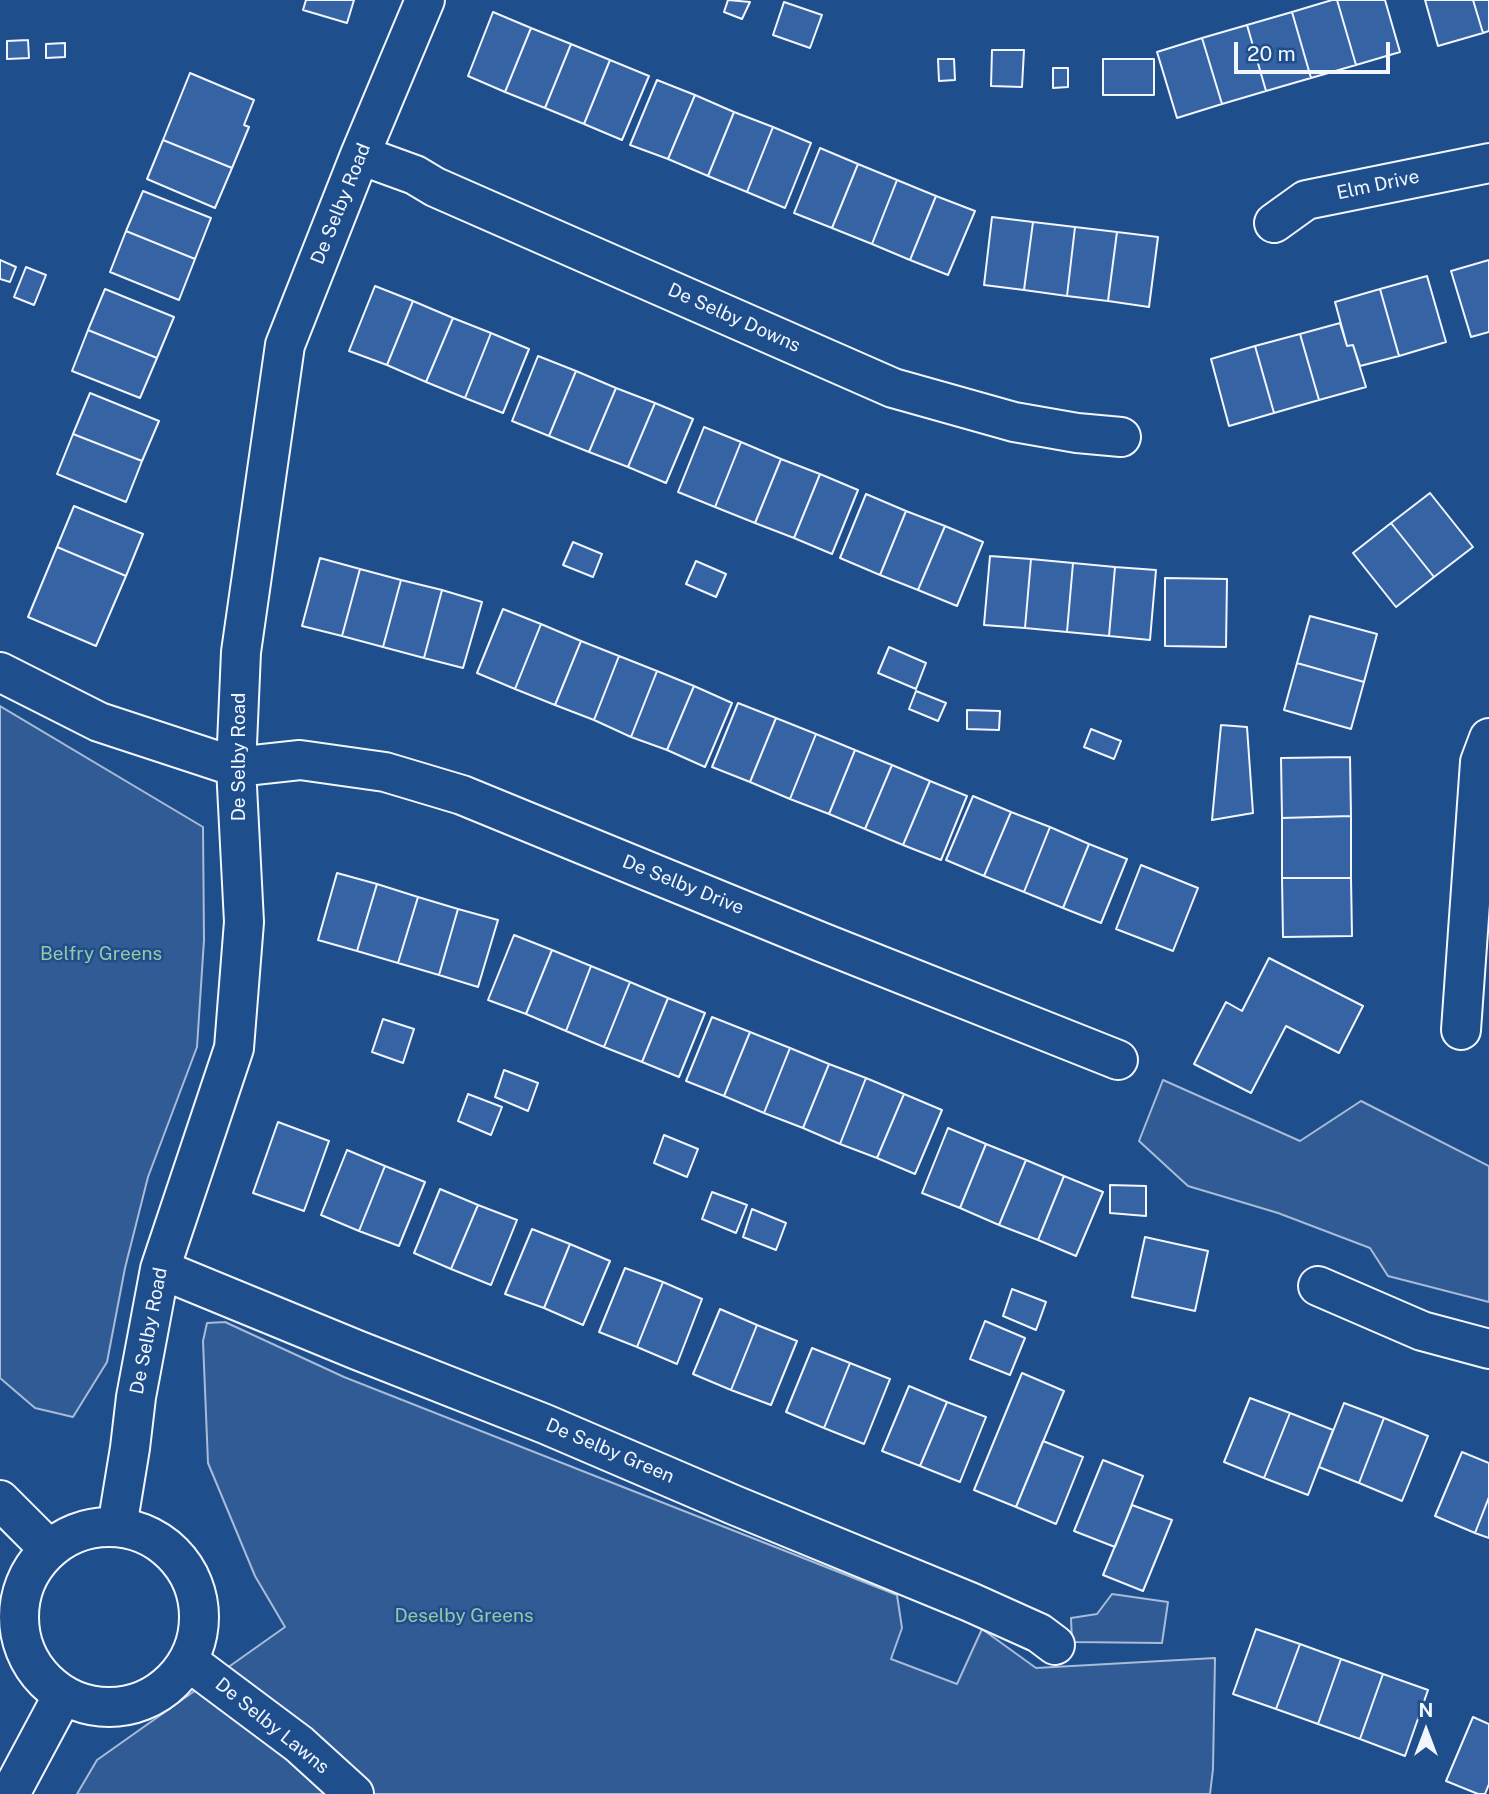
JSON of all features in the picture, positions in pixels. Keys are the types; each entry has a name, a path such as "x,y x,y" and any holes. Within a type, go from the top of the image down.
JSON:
{"street":[{"name":"De Selby Road","path":"117,1527 131,1448 136,1397 160,1269 234,1048 244,922 236,767 241,652 285,345 425,0"},
{"name":"De Selby Downs","path":"360,155 415,175 435,187 893,388 1014,422 1077,433 1121,437"},
{"name":"Elm Drive","path":"1274,223 1306,200 1489,163"},
{"path":"0,672 99,722 236,767"},
{"path":"1461,1030 1480,762 1489,738"},
{"name":"De Selby Drive","path":"236,767 300,760 385,772 462,794 821,942 1118,1060"},
{"name":"De Selby Green","path":"160,1269 545,1423 734,1505 970,1602 1038,1633 1055,1645"},
{"path":"1318,1286 1422,1331 1489,1349"},
{"path":"0,1500 49,1549"},
{"path":"117,1527 146,1535 170,1551 188,1575 198,1603 198,1633 188,1661 170,1683 146,1699 118,1706 90,1706 63,1695 41,1677 26,1653 18,1626 20,1597 31,1571 49,1549 69,1536 93,1528 117,1527"},
{"name":"De Selby Lawns","path":"188,1661 299,1745 354,1794"},
{"path":"10,1794 63,1695"}],"shaded area":[{"name":"Belfry Greens","path":"0,706 203,827 204,940 197,1047 148,1177 125,1268 107,1362 73,1417 35,1408 0,1378"},
{"path":"1163,1080 1300,1141 1361,1101 1489,1166 1489,1302 1388,1276 1370,1248 1278,1213 1188,1186 1139,1141"},
{"name":"Deselby Greens","path":"225,1322 344,1377 897,1595 902,1628 891,1659 957,1684 982,1629 1036,1668 1215,1658 1210,1794 77,1794 97,1760 285,1627 255,1576 208,1463 203,1341 207,1323"},
{"path":"1112,1594 1168,1602 1162,1643 1072,1642 1071,1618 1097,1614"}],"building":[{"path":"306,0 354,0 347,23 303,10"},
{"path":"728,0 750,2 742,19 724,12"},
{"path":"1337,0 1356,65 1311,78 1292,12"},
{"path":"1337,0 1385,0 1400,52 1356,65"},
{"path":"1425,0 1473,0 1483,33 1438,46"},
{"path":"1473,0 1489,0 1489,31 1483,33"},
{"path":"784,2 822,15 810,48 773,35"},
{"path":"493,12 531,28 505,92 468,76"},
{"path":"1292,12 1311,78 1266,91 1247,25"},
{"path":"1247,25 1266,91 1222,104 1202,38"},
{"path":"531,28 571,44 545,108 505,92"},
{"path":"1202,38 1222,104 1177,118 1157,52"},
{"path":"28,40 29,58 7,59 7,41"},
{"path":"65,43 65,57 46,58 46,44"},
{"path":"571,44 610,60 584,124 545,108"},
{"path":"992,50 1024,50 1022,87 991,86"},
{"path":"938,59 954,59 955,80 939,81"},
{"path":"1103,59 1154,59 1154,95 1103,95"},
{"path":"610,60 649,76 622,140 584,124"},
{"path":"1053,68 1068,68 1068,87 1053,88"},
{"path":"190,73 254,100 244,125 249,127 232,168 163,140"},
{"path":"657,80 695,95 668,159 630,145"},
{"path":"695,95 734,112 708,176 668,159"},
{"path":"734,112 773,127 747,192 708,176"},
{"path":"773,127 811,143 785,208 747,192"},
{"path":"163,140 232,168 215,208 147,179"},
{"path":"820,148 858,164 832,228 794,213"},
{"path":"858,164 897,180 872,244 832,228"},
{"path":"897,180 936,196 910,260 872,244"},
{"path":"143,191 211,218 195,259 126,231"},
{"path":"936,196 975,211 948,275 910,260"},
{"path":"992,217 1033,222 1024,290 984,285"},
{"path":"1033,222 1075,227 1067,296 1024,290"},
{"path":"1075,227 1117,232 1108,301 1067,296"},
{"path":"126,231 195,259 179,300 110,272"},
{"path":"1117,232 1158,237 1149,307 1108,301"},
{"path":"0,260 16,267 10,282 0,279"},
{"path":"1489,260 1489,332 1471,337 1451,271"},
{"path":"26,267 46,275 34,305 14,297"},
{"path":"1427,276 1446,342 1399,356 1380,289"},
{"path":"375,286 413,301 387,365 349,351"},
{"path":"105,289 174,317 157,358 88,330"},
{"path":"1380,289 1399,356 1360,366 1353,345 1347,346 1335,302"},
{"path":"413,301 453,318 426,382 387,365"},
{"path":"453,318 491,333 465,398 426,382"},
{"path":"1340,323 1347,346 1353,345 1366,387 1319,400 1300,334"},
{"path":"88,330 157,358 140,398 72,371"},
{"path":"491,333 529,349 503,413 465,398"},
{"path":"1300,334 1319,400 1274,413 1255,346"},
{"path":"1255,346 1274,413 1229,426 1211,359"},
{"path":"538,356 576,371 549,436 512,421"},
{"path":"576,371 616,388 589,452 549,436"},
{"path":"616,388 655,403 628,467 589,452"},
{"path":"90,393 159,421 142,461 73,434"},
{"path":"655,403 693,419 666,483 628,467"},
{"path":"704,427 741,442 715,507 678,492"},
{"path":"73,434 142,461 126,502 57,474"},
{"path":"741,442 781,459 755,523 715,507"},
{"path":"781,459 820,474 794,538 755,523"},
{"path":"820,474 858,490 832,554 794,538"},
{"path":"1430,493 1473,547 1434,577 1391,523"},
{"path":"866,494 906,511 880,575 840,558"},
{"path":"74,506 143,534 126,576 57,547"},
{"path":"906,511 945,526 918,590 880,575"},
{"path":"1391,523 1434,577 1396,607 1353,553"},
{"path":"945,526 983,542 957,606 918,590"},
{"path":"573,542 602,554 593,577 563,565"},
{"path":"57,547 126,576 96,646 28,617"},
{"path":"990,556 1031,559 1025,628 984,625"},
{"path":"320,558 360,569 342,636 302,626"},
{"path":"1031,559 1073,563 1067,632 1025,628"},
{"path":"696,561 726,574 716,597 686,584"},
{"path":"1073,563 1115,567 1109,636 1067,632"},
{"path":"1115,567 1156,570 1150,640 1109,636"},
{"path":"360,569 401,580 383,647 342,636"},
{"path":"1165,578 1227,579 1226,647 1165,646"},
{"path":"401,580 442,590 424,658 383,647"},
{"path":"442,590 482,602 463,668 424,658"},
{"path":"503,609 541,624 515,689 477,673"},
{"path":"1310,616 1377,634 1364,682 1297,663"},
{"path":"541,624 581,641 555,705 515,689"},
{"path":"581,641 619,656 594,720 555,705"},
{"path":"889,647 926,663 916,689 878,673"},
{"path":"619,656 657,671 631,737 594,720"},
{"path":"1297,663 1364,682 1351,729 1284,710"},
{"path":"657,671 694,686 667,750 631,737"},
{"path":"694,686 732,703 705,767 667,750"},
{"path":"916,691 946,703 938,721 909,709"},
{"path":"738,703 776,718 750,782 712,767"},
{"path":"967,710 1000,711 999,730 967,729"},
{"path":"776,718 816,734 790,799 750,782"},
{"path":"1221,725 1247,727 1253,813 1212,820"},
{"path":"1091,729 1121,741 1114,759 1084,747"},
{"path":"816,734 855,750 829,814 790,799"},
{"path":"855,750 892,765 865,829 829,814"},
{"path":"1350,757 1351,816 1282,818 1281,758"},
{"path":"892,765 930,781 903,845 865,829"},
{"path":"930,781 967,796 941,860 903,845"},
{"path":"973,796 1011,812 984,876 946,860"},
{"path":"1011,812 1050,827 1024,892 984,876"},
{"path":"1351,816 1351,878 1282,878 1282,818"},
{"path":"1050,827 1089,844 1063,908 1024,892"},
{"path":"1089,844 1127,859 1101,923 1063,908"},
{"path":"1141,865 1198,888 1173,951 1116,929"},
{"path":"337,873 377,884 357,951 318,940"},
{"path":"1282,878 1351,878 1352,936 1283,937"},
{"path":"377,884 418,897 398,963 357,951"},
{"path":"418,897 458,909 439,975 398,963"},
{"path":"458,909 498,920 478,987 439,975"},
{"path":"514,935 552,950 526,1014 488,1000"},
{"path":"552,950 591,966 566,1031 526,1014"},
{"path":"1269,958 1363,1006 1339,1053 1286,1026 1251,1093 1194,1064 1226,1002 1242,1011"},
{"path":"591,966 630,982 604,1047 566,1031"},
{"path":"630,982 668,998 642,1062 604,1047"},
{"path":"668,998 705,1013 679,1077 642,1062"},
{"path":"712,1017 750,1032 724,1096 686,1081"},
{"path":"383,1019 414,1029 403,1063 372,1052"},
{"path":"750,1032 790,1048 764,1113 724,1096"},
{"path":"790,1048 829,1064 803,1128 764,1113"},
{"path":"829,1064 866,1078 840,1144 803,1128"},
{"path":"504,1070 538,1083 528,1111 495,1097"},
{"path":"866,1078 904,1094 877,1158 840,1144"},
{"path":"468,1094 502,1107 491,1135 458,1121"},
{"path":"904,1094 942,1110 915,1174 877,1158"},
{"path":"278,1122 329,1141 304,1211 253,1193"},
{"path":"948,1128 986,1144 960,1208 922,1193"},
{"path":"664,1135 698,1149 687,1177 654,1163"},
{"path":"986,1144 1026,1160 999,1225 960,1208"},
{"path":"347,1150 385,1166 359,1231 321,1215"},
{"path":"1026,1160 1064,1176 1038,1240 999,1225"},
{"path":"385,1166 425,1182 399,1246 359,1231"},
{"path":"1064,1176 1103,1192 1076,1256 1038,1240"},
{"path":"1110,1185 1146,1186 1146,1216 1110,1213"},
{"path":"440,1189 478,1205 451,1269 414,1253"},
{"path":"712,1192 747,1205 736,1233 702,1219"},
{"path":"478,1205 517,1220 491,1285 451,1269"},
{"path":"752,1209 786,1223 776,1250 743,1237"},
{"path":"532,1229 570,1244 544,1308 505,1294"},
{"path":"1145,1237 1208,1251 1195,1311 1132,1297"},
{"path":"570,1244 610,1261 583,1325 544,1308"},
{"path":"625,1268 663,1282 637,1347 599,1332"},
{"path":"663,1282 702,1299 677,1364 637,1347"},
{"path":"1012,1289 1046,1302 1036,1330 1003,1316"},
{"path":"720,1309 757,1325 731,1390 693,1374"},
{"path":"985,1321 1025,1338 1010,1375 970,1359"},
{"path":"757,1325 797,1341 771,1405 731,1390"},
{"path":"812,1348 850,1363 824,1428 786,1412"},
{"path":"850,1363 890,1379 864,1444 824,1428"},
{"path":"1022,1373 1064,1391 1016,1507 974,1490"},
{"path":"909,1386 947,1402 920,1466 882,1451"},
{"path":"1250,1398 1290,1413 1264,1478 1224,1462"},
{"path":"947,1402 986,1417 960,1482 920,1466"},
{"path":"1344,1403 1384,1418 1359,1483 1319,1467"},
{"path":"1290,1413 1333,1430 1308,1495 1264,1478"},
{"path":"1384,1418 1428,1436 1402,1501 1359,1483"},
{"path":"1043,1441 1083,1457 1056,1524 1016,1507"},
{"path":"1462,1452 1489,1463 1489,1497 1475,1533 1435,1516"},
{"path":"1103,1460 1143,1476 1115,1547 1074,1531"},
{"path":"1489,1497 1489,1538 1475,1533"},
{"path":"1132,1505 1172,1520 1143,1591 1103,1575"},
{"path":"1256,1629 1300,1644 1276,1709 1233,1694"},
{"path":"1300,1644 1341,1659 1318,1724 1276,1709"},
{"path":"1341,1659 1383,1674 1360,1739 1318,1724"},
{"path":"1383,1674 1428,1690 1405,1756 1360,1739"},
{"path":"1473,1717 1489,1724 1489,1784 1485,1794 1478,1794 1446,1781"}]}
